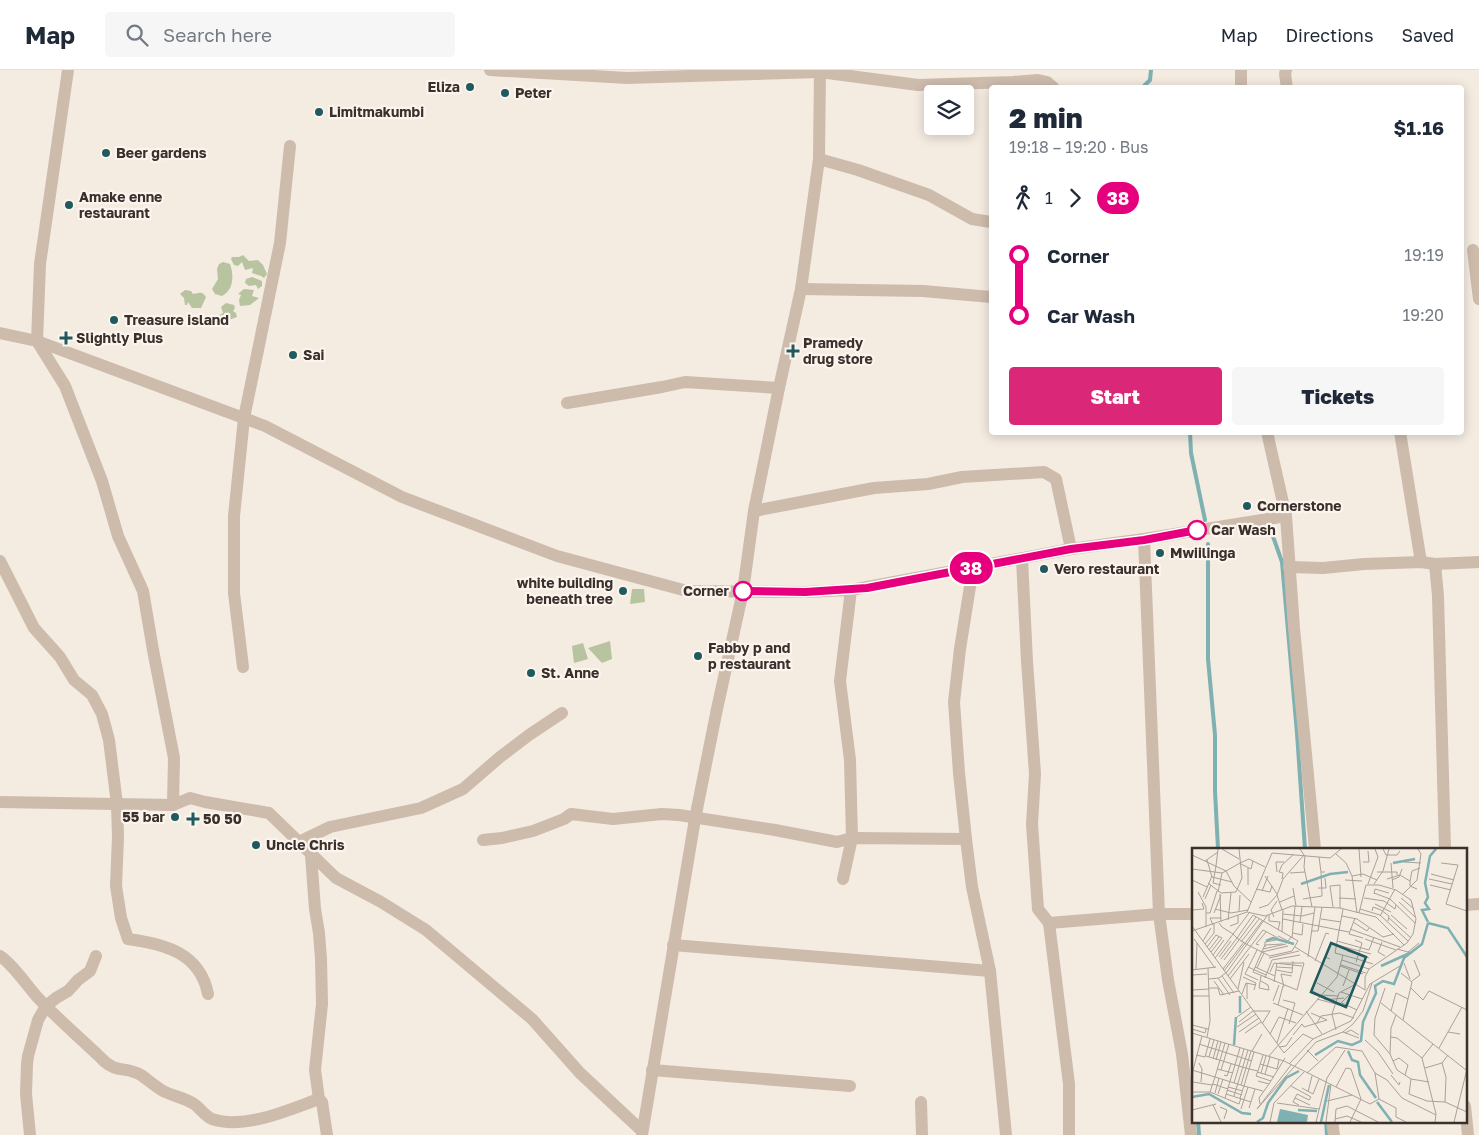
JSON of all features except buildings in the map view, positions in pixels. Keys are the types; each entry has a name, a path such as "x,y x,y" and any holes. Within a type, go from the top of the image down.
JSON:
{"street":[{"path":"68,70 40,264 37,340 65,386 102,481 118,536 143,591 174,758 173,805"},
{"path":"490,70 627,78 820,71 918,84 1038,80 1050,85"},
{"path":"1241,70 1241,85"},
{"path":"1286,70 1287,85"},
{"path":"642,1133 695,819 743,591 754,511 801,289 818,159 820,71"},
{"path":"243,667 234,593 234,516 244,418 280,243 290,146"},
{"path":"818,159 858,170 930,195 972,219 989,222"},
{"path":"1471,250 1479,299"},
{"path":"801,289 923,291 989,297"},
{"path":"0,332 37,340 265,426 402,497 557,556 687,590 805,592 850,590 1071,549 1144,540 1286,516"},
{"path":"567,402 685,382 779,388"},
{"path":"1268,435 1286,516 1295,638 1316,848"},
{"path":"1400,435 1421,562"},
{"path":"754,511 874,488 928,484 962,477 1044,472 1056,479 1071,549"},
{"path":"1144,540 1159,914 1168,980 1182,1054 1191,1135"},
{"path":"1022,559 1035,774 1032,824 1038,909 1049,923 1069,1084 1069,1135"},
{"path":"0,561 34,628 60,657 74,680 92,695 102,714 109,740 117,804 116,886 121,918 128,939 162,946 186,957 201,973 208,994"},
{"path":"1290,567 1323,568 1364,564 1479,562"},
{"path":"1435,564 1438,596 1446,848"},
{"path":"973,568 954,702 966,840 972,887 990,971 1006,1135"},
{"path":"843,879 852,838 850,760 840,681 850,590"},
{"path":"299,842 330,827 421,808 463,789 528,735 562,712"},
{"path":"0,802 173,805 190,798 268,813 336,878 381,902 426,930 532,1019 580,1073 613,1105 629,1117 642,1133"},
{"path":"483,840 533,831 564,819 571,814 613,819 662,814 680,815 695,819 776,830 837,842 852,838 966,840"},
{"path":"311,855 321,959 322,1004 315,1081 319,1099 322,1102 327,1135"},
{"path":"1466,906 1479,904"},
{"path":"1049,923 1159,914 1192,914"},
{"path":"673,945 990,971"},
{"path":"0,956 6,960 46,1006 107,1065 139,1074 161,1090 194,1104 210,1118 225,1121 249,1121 276,1115 319,1099"},
{"path":"30,1135 26,1081 28,1056 38,1020 46,1006 68,991 90,971 96,956"},
{"path":"652,1070 850,1086"},
{"path":"922,1102 922,1135"},
{"path":"1466,1116 1468,1135"},
{"path":"1332,1122 1334,1135"}],"green space":[{"path":"243,255 249,261 258,260 263,265 267,274 264,278 252,273 253,268 245,270 242,262 238,266 234,265 232,257"},
{"path":"223,262 230,264 232,282 229,290 222,296 215,294 212,289 218,279 217,269 219,264"},
{"path":"252,277 262,281 262,286 258,289 256,285 249,286 245,283 246,279"},
{"path":"244,289 254,290 252,296 259,298 250,305 240,306 239,300 241,295 238,294"},
{"path":"185,290 191,291 193,294 201,293 205,295 206,297 201,308 192,308 188,302 185,305 184,298 180,294"},
{"path":"226,303 234,305 233,311 237,317 226,321 222,325 218,323 218,318 223,313 221,307"},
{"path":"632,589 644,589 645,602 630,604"},
{"path":"610,641 612,659 602,663 588,648"},
{"path":"583,643 588,659 574,663 572,646"}],"waterway":[{"path":"1145,85 1150,80 1151,70"},
{"path":"1190,435 1191,453 1205,520"},
{"path":"1270,528 1282,562 1305,848"},
{"path":"1208,544 1208,659 1215,735 1218,848"},
{"path":"1198,1122 1199,1135"},
{"path":"1326,1122 1327,1135"}],"bus line":[{"name":"38","path":"743,591 805,592 867,588 1071,549 1144,540 1197,530"}],"place":[{"name":"Eliza","path":"470,87"},
{"name":"Peter","path":"505,93"},
{"name":"Limitmakumbi","path":"319,112"},
{"name":"Beer gardens","path":"106,153"},
{"name":"Amake enne restaurant","path":"69,205"},
{"name":"Treasure island","path":"114,320"},
{"name":"Slightly Plus","path":"66,338"},
{"name":"Pramedy drug store","path":"793,351"},
{"name":"Sai","path":"293,355"},
{"name":"Cornerstone","path":"1247,506"},
{"name":"Car Wash","path":"1197,530"},
{"name":"Mwiilinga","path":"1160,553"},
{"name":"Vero restaurant","path":"1044,569"},
{"name":"white building beneath tree","path":"623,591"},
{"name":"Corner","path":"743,591"},
{"name":"Fabby p and p restaurant","path":"698,656"},
{"name":"St. Anne","path":"531,673"},
{"name":"55 bar","path":"175,817"},
{"name":"50 50","path":"193,819"},
{"name":"Uncle Chris","path":"256,845"}]}
